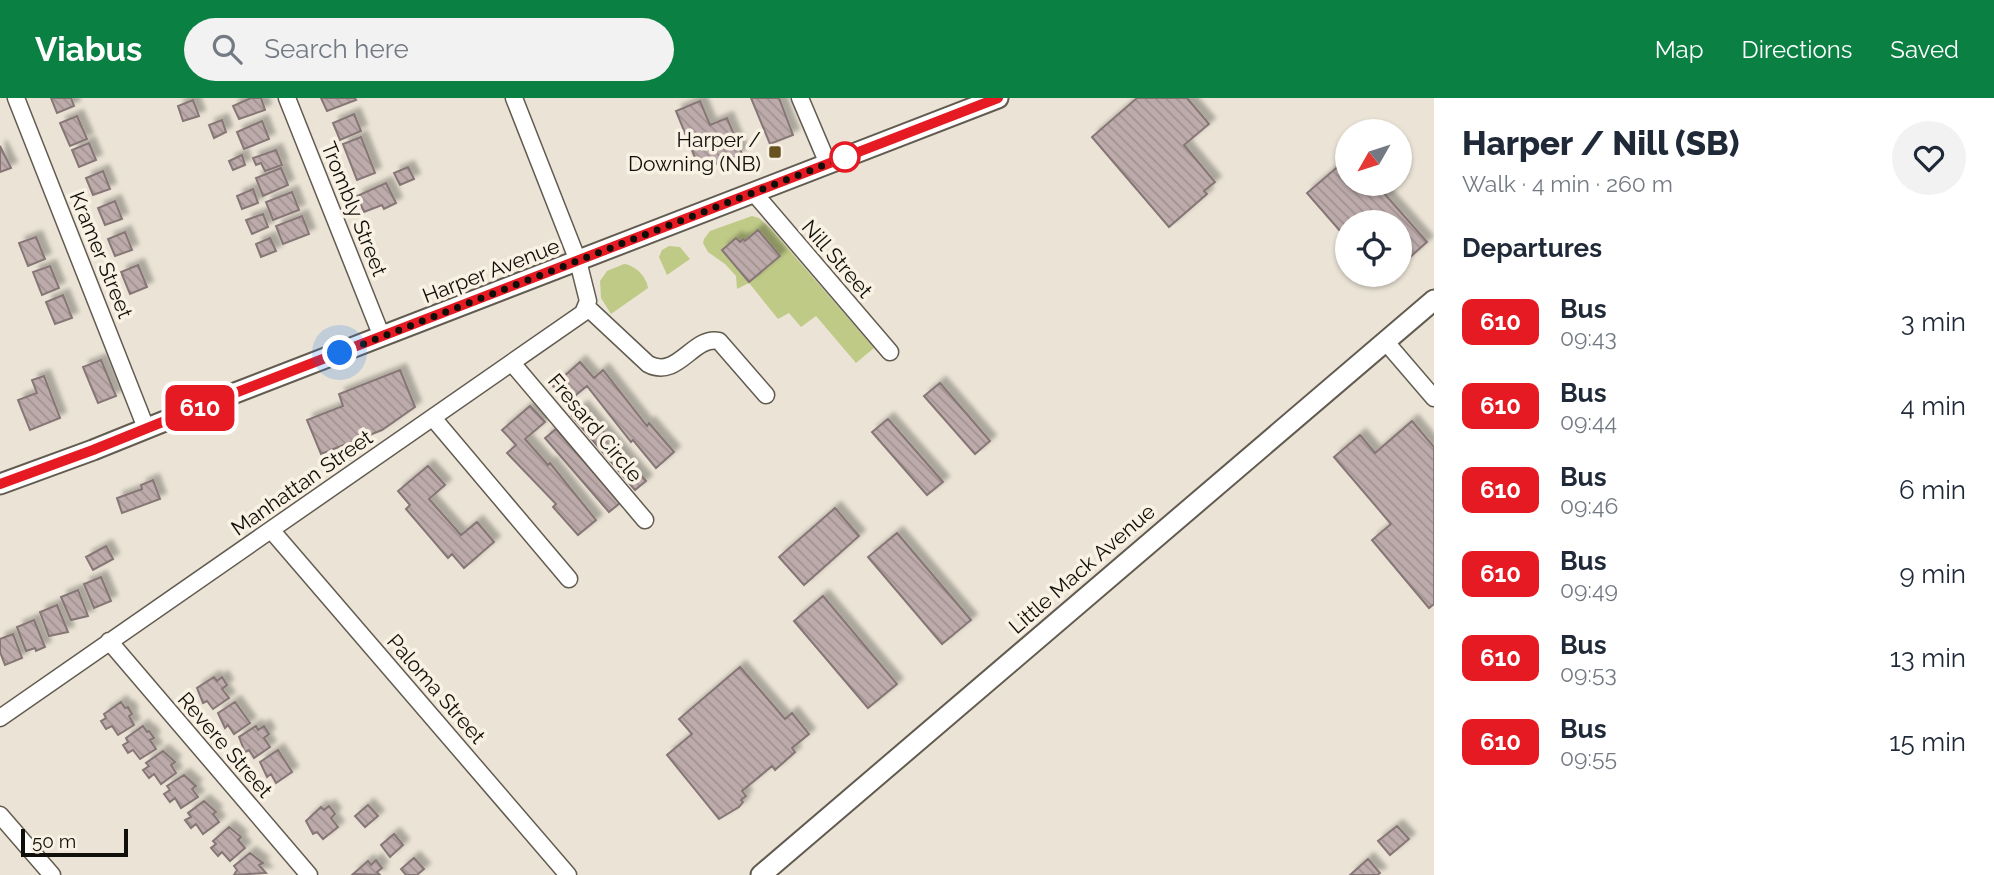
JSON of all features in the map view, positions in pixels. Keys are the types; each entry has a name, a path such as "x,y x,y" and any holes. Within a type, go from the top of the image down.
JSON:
{"main road":[{"name":"Harper Avenue","path":"0,484 999,98"},
{"name":"Little Mack Avenue","path":"761,875 1434,300"}],"street":[{"name":"Kramer Street","path":"16,98 146,428"},
{"name":"Trombly Street","path":"287,98 382,337"},
{"path":"514,98 578,261 586,290 587,307 648,364 656,368 668,367 710,340 719,341 766,395"},
{"path":"800,98 828,164"},
{"name":"Nill Street","path":"754,193 890,352"},
{"name":"Manhattan Street","path":"0,718 577,318 587,307"},
{"path":"1385,341 1434,398"},
{"name":"Fresard Circle","path":"512,363 645,520"},
{"path":"433,418 569,579"},
{"name":"Paloma Street","path":"272,531 568,875"},
{"name":"Revere Street","path":"109,641 309,875"},
{"path":"0,815 52,875"}],"green space":[{"path":"752,216 759,218 771,229 874,348 856,363 816,316 801,327 789,313 778,319 749,283 737,289 736,276 708,252 703,243 710,231"},
{"path":"669,246 680,247 690,259 667,275 659,257 662,250"},
{"path":"624,264 640,272 648,288 611,314 601,298 600,281 607,271"}],"building":[{"path":"51,98 71,98 74,106 57,113"},
{"path":"251,98 261,98 265,110 239,119 233,106"},
{"path":"321,98 355,98 356,100 327,111"},
{"path":"751,98 779,98 793,135 770,144"},
{"path":"1137,98 1187,98 1209,124 1184,145 1215,182 1204,191 1207,194 1169,227 1092,137"},
{"path":"193,100 199,116 183,121 178,106"},
{"path":"700,101 710,125 727,118 742,154 700,170 676,111"},
{"path":"354,114 361,131 340,140 333,123"},
{"path":"77,116 87,139 70,146 60,123"},
{"path":"222,120 226,132 214,138 209,125"},
{"path":"262,121 269,139 244,149 237,132"},
{"path":"361,137 375,173 357,180 343,144"},
{"path":"89,143 96,160 79,167 72,150"},
{"path":"0,146 11,168 0,172"},
{"path":"276,150 282,165 265,171 261,163 256,165 253,158"},
{"path":"242,155 245,165 233,170 229,161"},
{"path":"408,167 414,179 400,185 394,173"},
{"path":"281,168 288,185 263,196 256,178"},
{"path":"1335,169 1335,196 1387,196 1399,210 1335,210 1335,225 1307,193"},
{"path":"103,171 110,189 93,195 86,178"},
{"path":"386,183 396,203 384,209 382,205 364,212 357,196"},
{"path":"253,189 258,203 242,209 237,196"},
{"path":"292,192 299,210 273,220 266,202"},
{"path":"115,201 122,219 105,225 98,208"},
{"path":"263,214 268,227 252,234 246,220"},
{"path":"302,216 309,234 283,244 276,226"},
{"path":"1412,225 1427,242 1412,255"},
{"path":"758,230 780,256 749,282 722,250 736,238 740,242 743,239 745,241"},
{"path":"125,232 132,250 115,256 108,239"},
{"path":"36,237 45,259 28,266 19,243"},
{"path":"270,238 276,251 261,257 256,244"},
{"path":"138,265 147,287 130,294 121,272"},
{"path":"50,266 59,288 42,295 33,272"},
{"path":"63,295 72,318 55,324 46,302"},
{"path":"101,360 116,396 98,403 83,367"},
{"path":"580,362 594,378 603,370 647,426 649,423 674,452 656,468 633,440 631,442 587,386 567,402 553,386"},
{"path":"400,370 415,407 382,430 321,454 307,420 343,406 339,394"},
{"path":"44,376 60,418 30,430 18,400 37,393 32,380"},
{"path":"940,383 990,441 975,454 924,396"},
{"path":"530,406 545,422 525,439 548,465 550,463 596,520 578,535 553,507 556,504 507,453 516,445 502,430"},
{"path":"582,407 646,481 635,490 572,416"},
{"path":"888,419 943,482 927,495 872,432"},
{"path":"1412,421 1434,447 1434,604 1429,608 1372,540 1391,524 1334,457 1360,435 1375,453"},
{"path":"556,429 620,503 609,512 545,438"},
{"path":"428,466 445,485 429,499 461,535 477,522 494,542 464,568 452,554 448,558 406,509 410,505 398,491"},
{"path":"153,480 160,499 122,513 117,498 142,489 141,485"},
{"path":"835,508 859,536 804,585 779,557"},
{"path":"897,533 971,620 942,644 868,557"},
{"path":"106,546 113,559 93,570 86,557"},
{"path":"101,577 111,601 94,608 84,584"},
{"path":"78,590 88,616 71,620 61,597"},
{"path":"823,596 897,684 868,708 794,621"},
{"path":"57,605 68,632 49,636 40,612"},
{"path":"34,620 45,647 26,651 17,627"},
{"path":"13,634 22,658 5,665 0,652 0,639"},
{"path":"740,667 785,719 792,713 809,734 792,748 795,752 775,770 772,766 742,791 746,796 739,807 719,819 667,755 692,734 679,719"},
{"path":"214,677 217,681 222,677 227,685 222,689 229,698 213,709 207,701 203,703 197,688"},
{"path":"121,702 132,714 129,716 134,725 118,735 112,726 106,729 101,721 106,718 104,714"},
{"path":"235,702 250,723 234,734 228,725 225,728 218,713"},
{"path":"143,726 154,738 150,740 156,749 140,759 133,750 128,753 123,745 128,742 126,738"},
{"path":"256,726 258,730 264,726 269,734 264,738 270,747 254,758 249,750 245,752 239,737"},
{"path":"278,750 292,772 276,783 271,774 267,777 260,762"},
{"path":"163,751 175,762 171,765 176,773 161,784 154,774 149,778 143,770 149,766 146,763"},
{"path":"184,775 196,786 192,789 198,797 181,808 175,798 170,802 164,794 170,790 167,786"},
{"path":"204,801 216,812 213,814 219,822 203,834 196,824 191,828 185,820 191,817 188,813"},
{"path":"368,805 378,816 365,827 355,816"},
{"path":"329,806 335,814 331,818 338,827 323,839 317,832 313,834 306,821 321,807 324,810"},
{"path":"1397,826 1409,839 1390,855 1378,841"},
{"path":"229,827 241,837 238,840 245,848 230,861 222,852 218,856 211,848 216,844 213,841"},
{"path":"394,834 403,845 390,857 381,845"},
{"path":"250,853 263,863 259,865 266,873 234,875 237,870 234,866"},
{"path":"414,858 424,869 417,875 406,875 401,869"},
{"path":"1368,859 1380,873 1350,875"},
{"path":"376,860 382,868 377,872 380,875 353,874 368,861 371,865"}],"bus line":[{"name":"610","path":"0,484 185,415 222,398 998,98"}],"place":[{"name":"Harper / Downing (NB)","path":"775,152"}],"route":[{"path":"340,353 845,157"}]}
